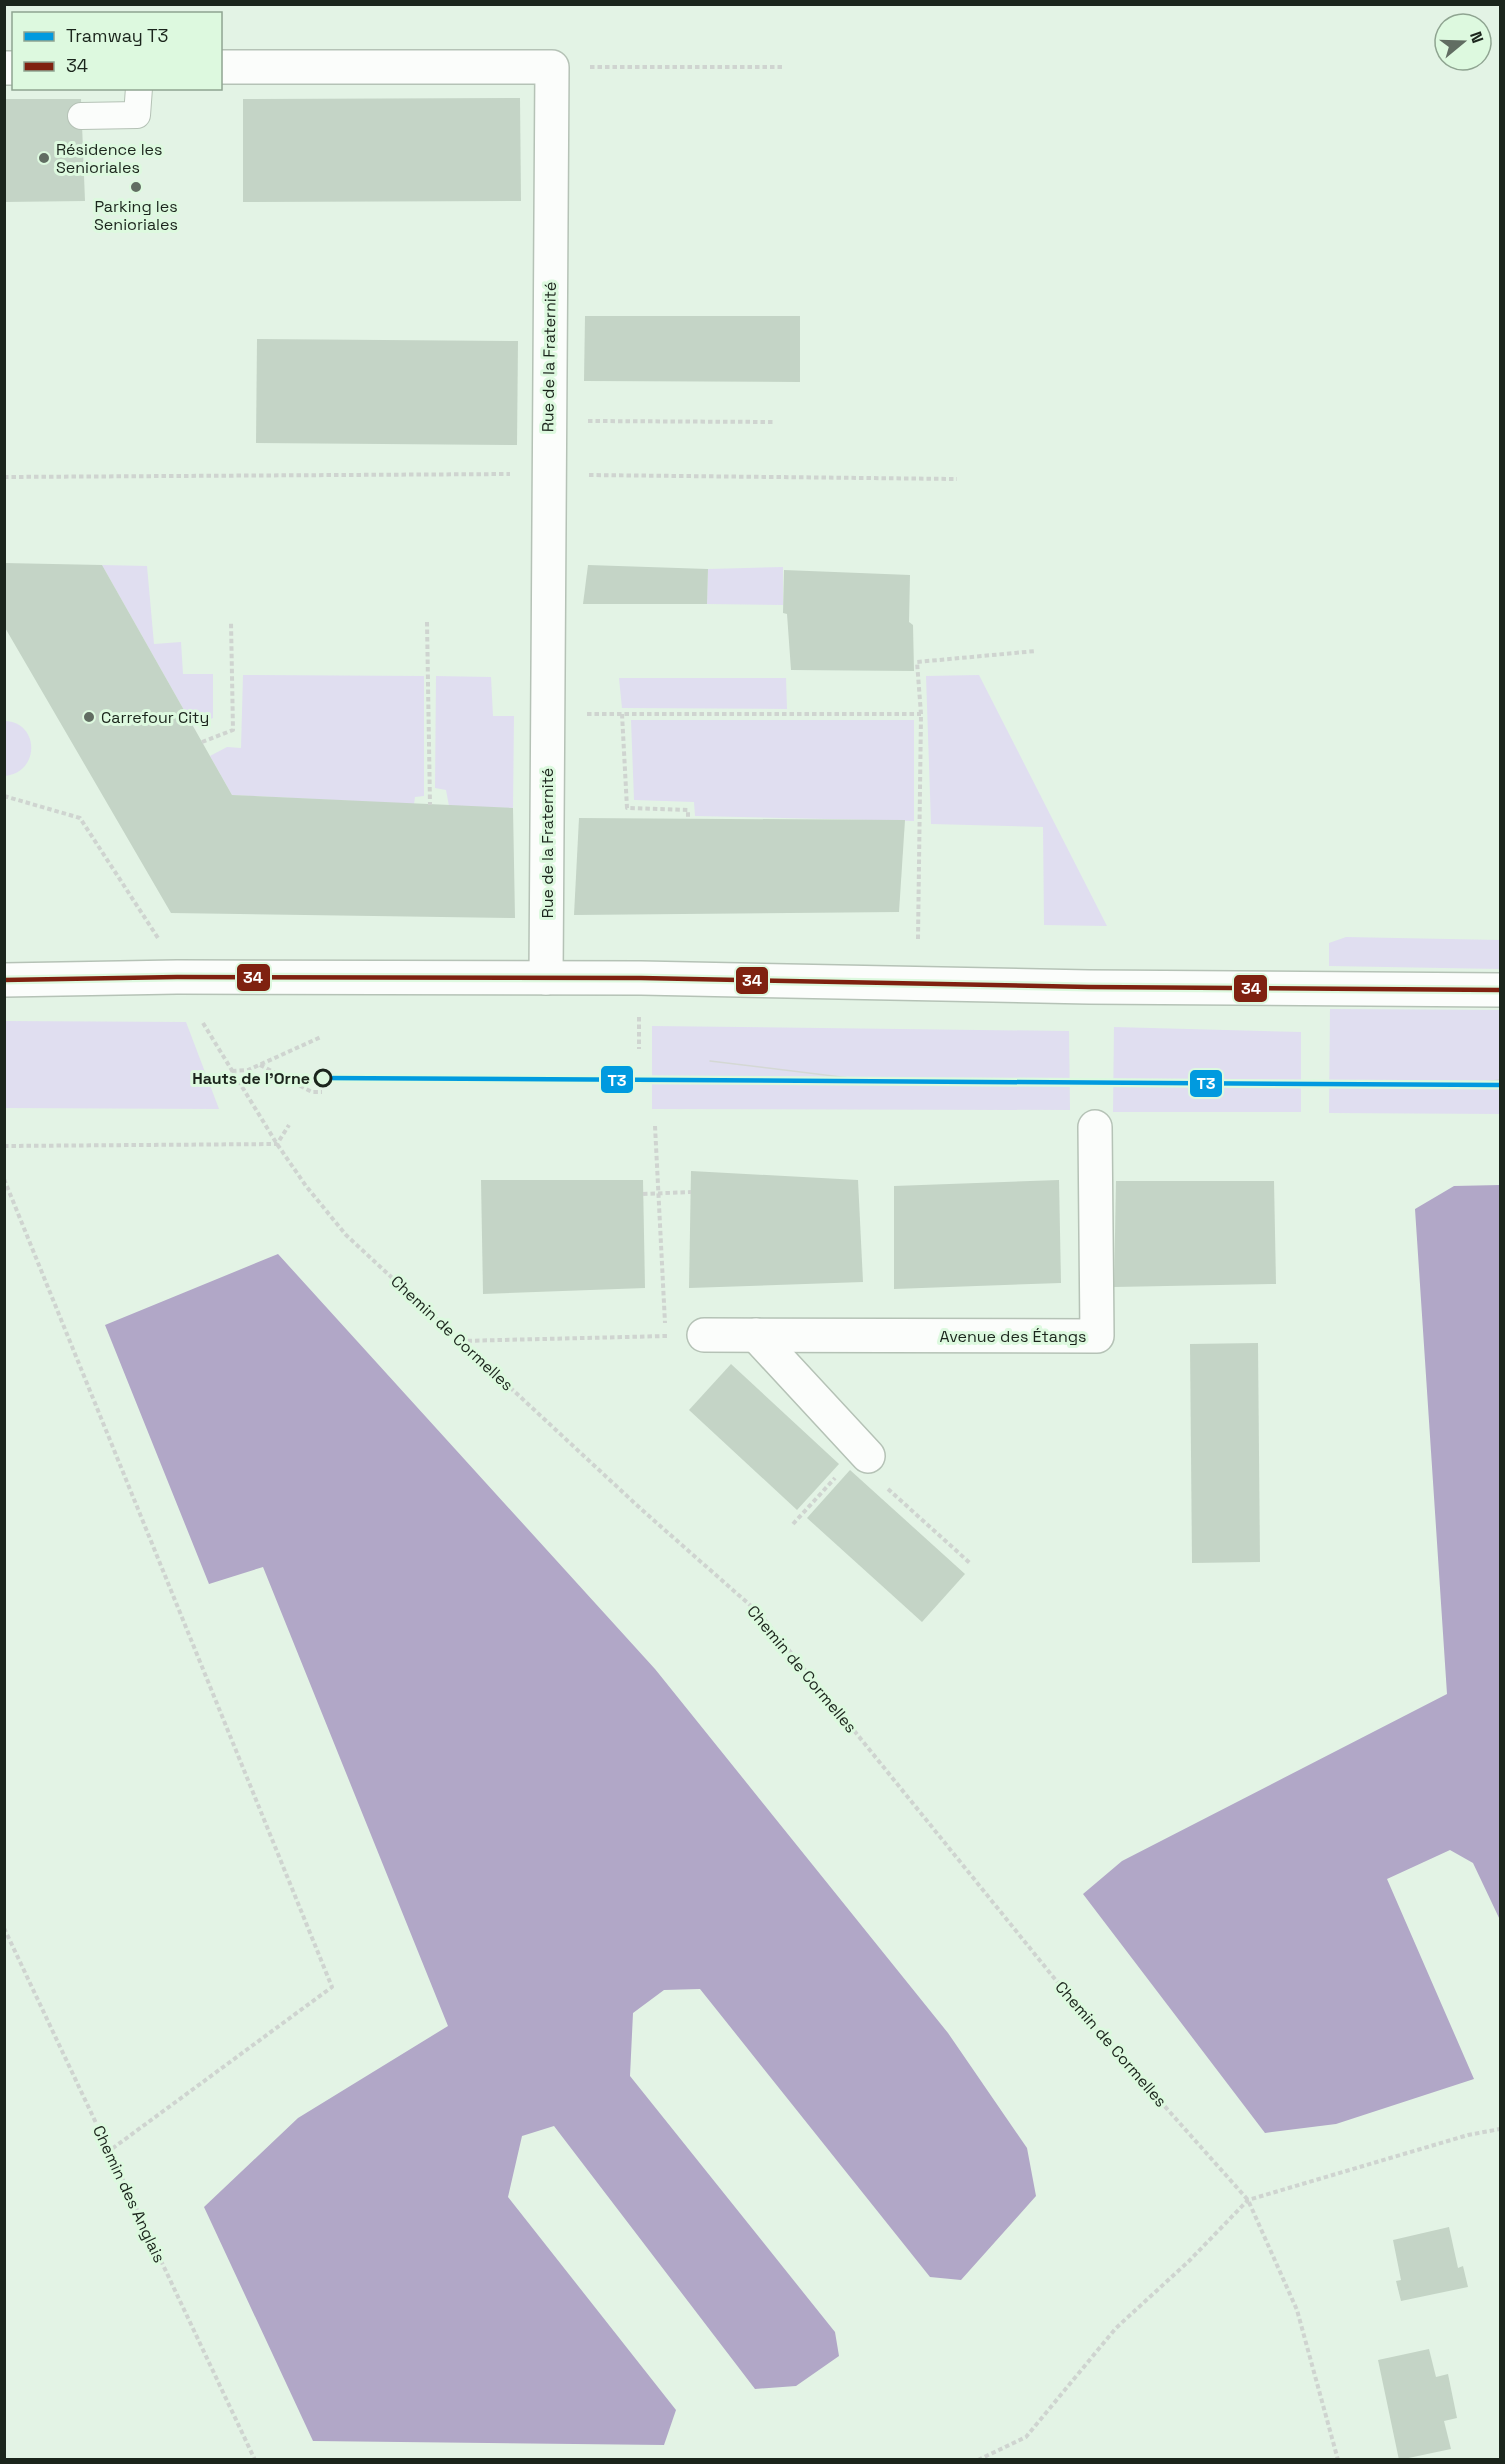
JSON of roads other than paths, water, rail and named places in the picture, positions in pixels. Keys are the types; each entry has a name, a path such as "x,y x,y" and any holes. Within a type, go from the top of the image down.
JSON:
{"street":[{"name":"Rue de la Fraternité","path":"222,67 552,67 546,978"},
{"path":"4,980 177,977 546,978 1089,987 1500,990"},
{"name":"Avenue des Étangs","path":"704,1335 1097,1336 1095,1127"},
{"path":"756,1335 868,1456"}],"lane":[{"path":"81,116 137,115 139,90"}],"tram line":[{"path":"710,1061 890,1083"},
{"name":"T3","path":"323,1078 1500,1085"},
{"path":"1457,1085 1500,1080"}],"place":[{"name":"Résidence les Senioriales","path":"44,158"},
{"name":"Parking les Senioriales","path":"136,187"},
{"name":"Carrefour City","path":"89,717"},
{"name":"Hauts de l'Orne","path":"323,1078"}]}
